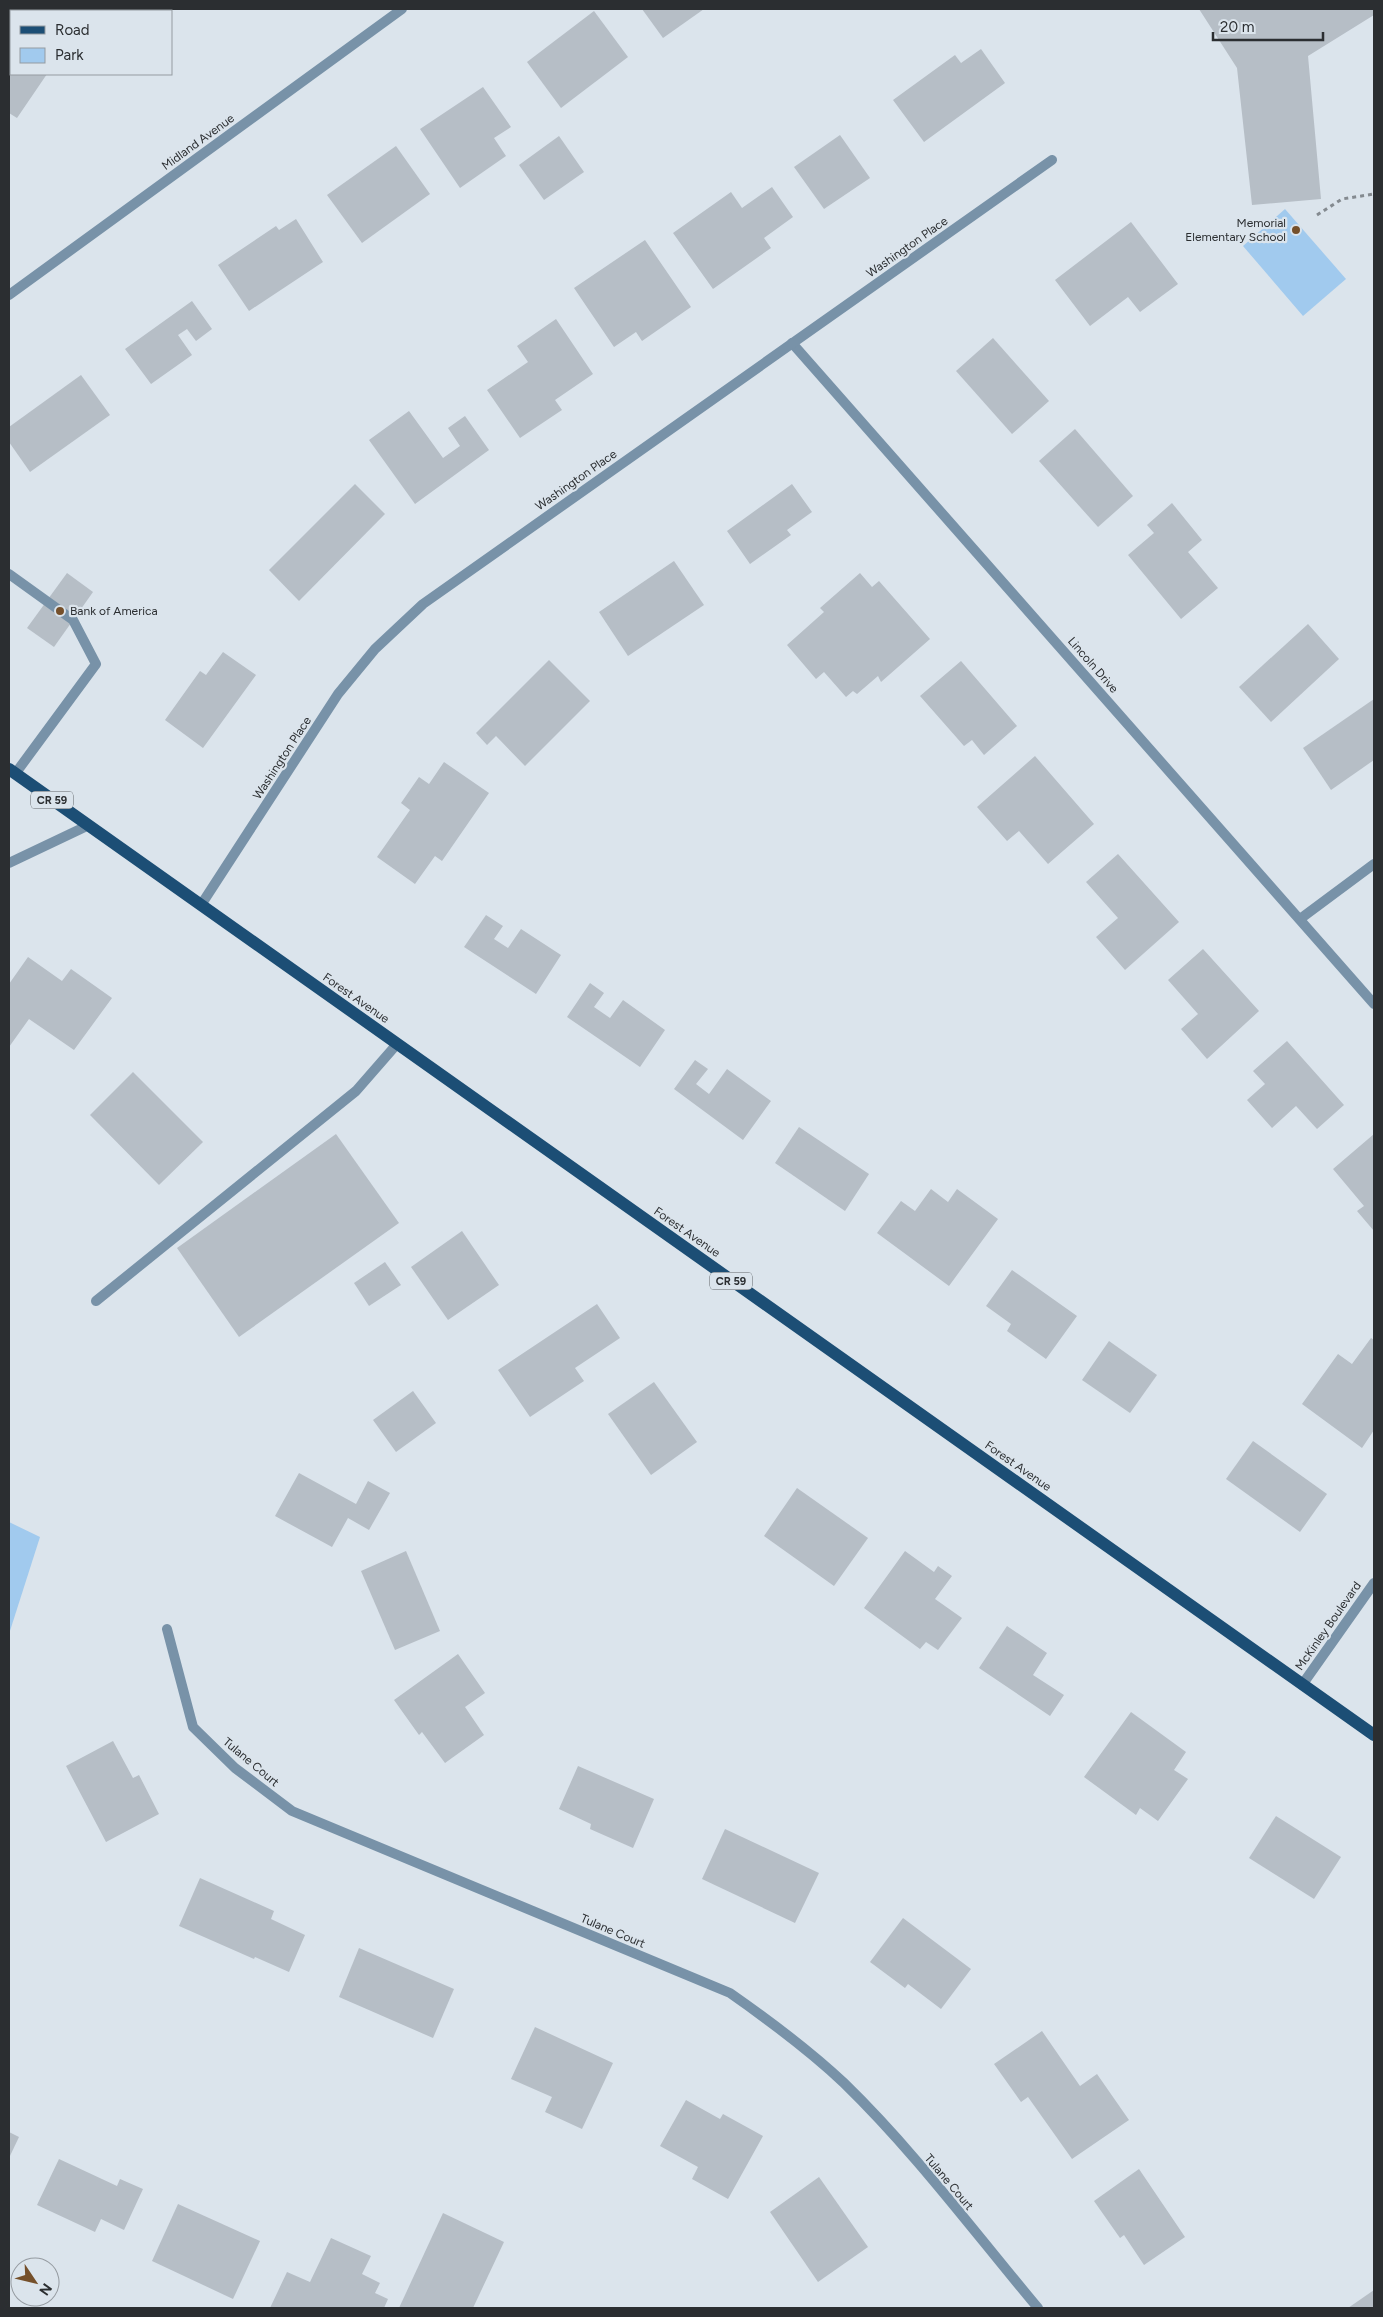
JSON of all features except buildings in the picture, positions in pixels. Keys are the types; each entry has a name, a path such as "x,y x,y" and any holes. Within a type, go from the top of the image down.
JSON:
{"main road":[{"name":"Forest Avenue","path":"12,772 90,825 1374,1735"}],"street":[{"name":"Midland Avenue","path":"9,295 402,9"},
{"name":"Washington Place","path":"201,905 338,694 375,649 423,604 1052,160"},
{"name":"Lincoln Drive","path":"792,343 1374,1004"},
{"path":"9,574 73,620 96,664 12,772"},
{"path":"9,863 90,825"},
{"path":"1300,919 1374,864"},
{"path":"96,1301 356,1091 397,1044"},
{"name":"McKinley Boulevard","path":"1302,1685 1374,1583"},
{"name":"Tulane Court","path":"167,1629 193,1727 235,1768 292,1811 730,1993 779,2028 844,2083 902,2145 1038,2308"}],"path":[{"path":"1317,215 1342,199 1374,194"}],"green space":[{"path":"1285,209 1346,279 1303,316 1243,246"},
{"path":"9,1522 40,1537 9,1634"}],"place":[{"name":"Memorial Elementary School","path":"1296,230"},
{"name":"Bank of America","path":"60,611"}]}
